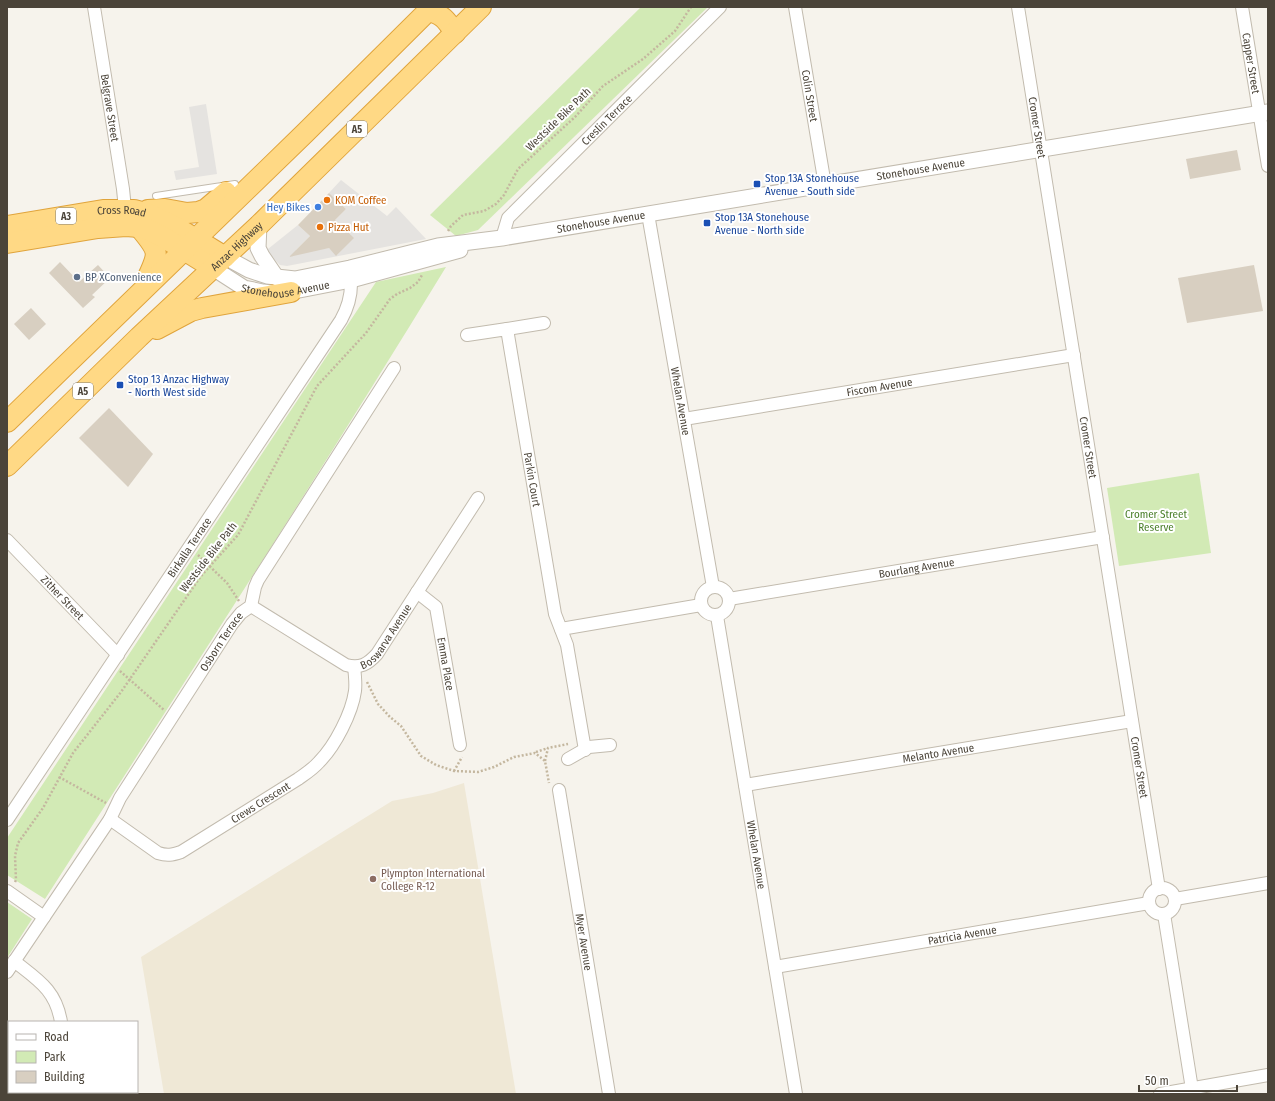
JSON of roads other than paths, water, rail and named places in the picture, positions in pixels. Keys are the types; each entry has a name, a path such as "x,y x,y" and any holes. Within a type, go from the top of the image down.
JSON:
{"highway":[{"path":"459,7 472,7"},
{"name":"Anzac Highway","path":"7,466 139,337 260,225 481,7"},
{"path":"7,422 305,133 430,9 444,18 455,33"},
{"path":"143,289 154,264 156,253 153,244 132,216 165,210 187,213 198,212 210,206 235,184 276,143 305,133"},
{"name":"Cross Road","path":"7,226 103,210 132,216 147,229 189,244 219,262"},
{"name":"Cross Road","path":"7,243 98,228 126,226 132,216"},
{"path":"139,337 202,308 291,292"},
{"path":"7,452 12,452 28,445"}],"street":[{"name":"Belgrave Street","path":"94,7 123,189 132,216"},
{"name":"Creslin Terrace","path":"502,238 508,218 720,7"},
{"name":"Colin Street","path":"796,7 825,185"},
{"name":"Cromer Street","path":"1018,7 1159,889"},
{"name":"Capper Street","path":"1242,7 1264,112 1268,166"},
{"name":"Stonehouse Avenue","path":"219,262 244,288 272,293 291,292 438,246 502,238 1264,112"},
{"name":"Whelan Avenue","path":"648,214 713,588"},
{"path":"260,225 258,248 277,278"},
{"name":"Stonehouse Avenue","path":"219,262 277,278 295,279 350,274"},
{"name":"Birkalla Terrace","path":"7,820 341,320 350,301 350,274"},
{"path":"467,335 544,323"},
{"name":"Parkin Court","path":"507,329 554,605 567,645 584,745"},
{"name":"Fiscom Avenue","path":"684,419 1074,355"},
{"name":"Osborn Terrace","path":"7,972 110,819 120,798 232,624 241,613 251,606 258,580 394,368"},
{"name":"Boswarva Avenue","path":"251,606 346,665 354,667 368,663 377,654 478,498"},
{"name":"Bourlang Avenue","path":"729,599 1103,537"},
{"name":"Zither Street","path":"7,540 115,660"},
{"path":"713,588 723,590 729,599 727,610 723,614 717,616 707,613 701,605 703,594 707,590 713,588"},
{"name":"Emma Place","path":"417,592 436,607 460,745"},
{"path":"561,629 701,605"},
{"name":"Whelan Avenue","path":"717,616 796,1094"},
{"name":"Crews Crescent","path":"110,819 158,853 172,855 181,852 298,780 321,761 329,751 339,732 348,713 355,692 356,683 354,667"},
{"name":"Melanto Avenue","path":"745,785 1132,721"},
{"path":"568,759 584,745 589,747 610,745"},
{"name":"Myer Avenue","path":"559,790 609,1094"},
{"path":"1175,899 1268,883"},
{"path":"11,888 44,916"},
{"path":"1159,889 1169,890 1175,899 1173,909 1164,914 1154,912 1149,902 1152,894 1159,889"},
{"name":"Patricia Avenue","path":"775,967 1149,902"},
{"path":"1164,914 1192,1089"},
{"path":"14,961 41,982 49,991 58,1006 61,1021"},
{"path":"1160,1094 1268,1075"}],"lane":[{"path":"156,196 235,184"}],"place":[{"name":"Stop 13A Stonehouse Avenue - South side","path":"757,184"},
{"name":"KOM Coffee","path":"327,200"},
{"name":"Hey Bikes","path":"318,207"},
{"name":"Stop 13A Stonehouse Avenue - North side","path":"707,223"},
{"name":"Pizza Hut","path":"320,227"},
{"name":"BP XConvenience","path":"77,277"},
{"name":"Stop 13 Anzac Highway - North West side","path":"120,385"},
{"name":"Plympton International College R-12","path":"373,879"}],"park label":[{"name":"Cromer Street Reserve","path":"1156,520"}]}
